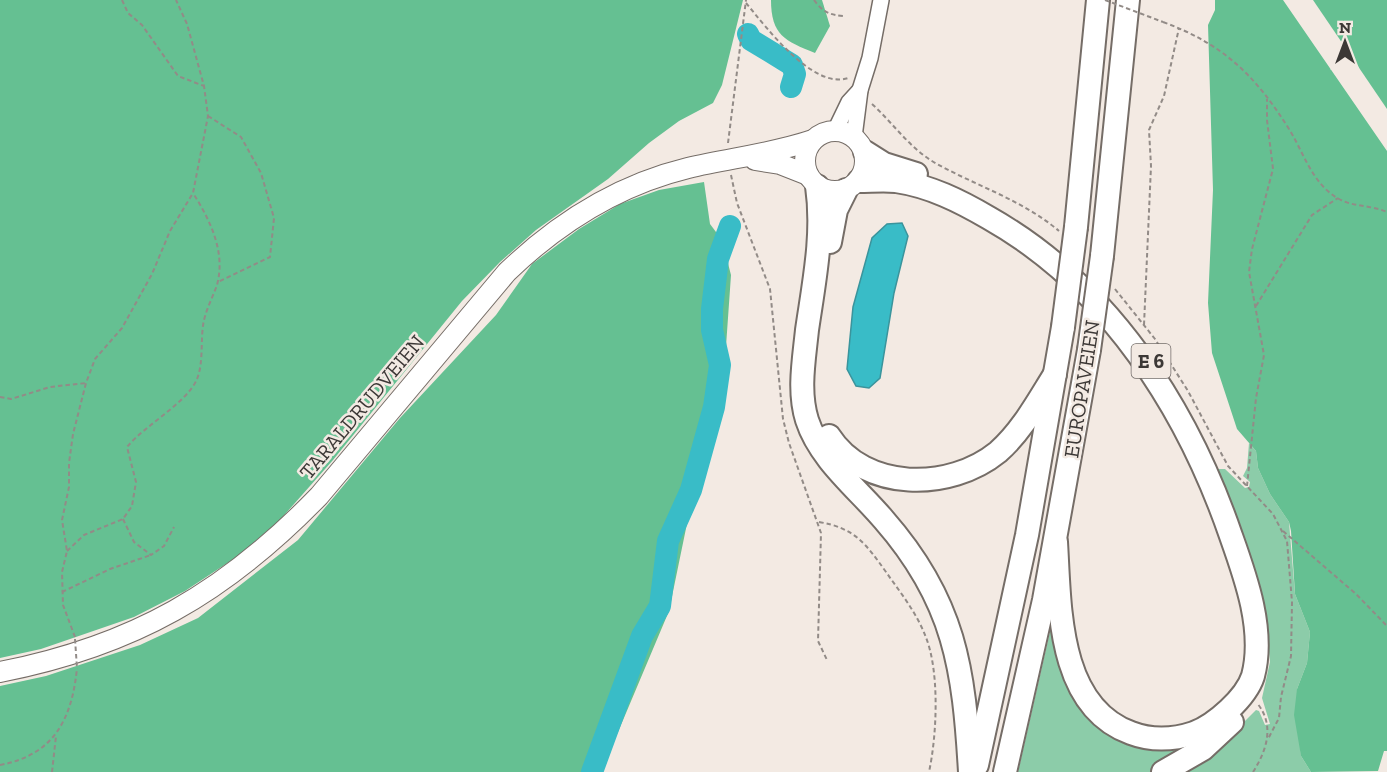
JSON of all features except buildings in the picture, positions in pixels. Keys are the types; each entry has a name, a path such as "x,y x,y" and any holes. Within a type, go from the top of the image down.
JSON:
{"highway":[{"name":"EUROPAVEIEN","path":"975,772 1027,535 1063,327 1076,227 1098,0"},
{"name":"EUROPAVEIEN","path":"1005,772 1056,542 1089,350 1102,256 1128,0"},
{"name":"E 6","path":"860,144 897,169 951,188 1013,221 1084,278 1135,338 1160,373 1196,438 1236,531 1256,594 1263,639 1260,671 1250,697 1218,737 1163,772"},
{"path":"813,180 820,232 803,370 807,419 813,434 831,461 906,546 942,608 959,664 970,772"},
{"name":"E 6","path":"853,185 895,181 923,187 945,195 1002,225 1071,276 1138,353 1195,448 1235,547 1249,594 1256,635 1255,666 1245,693 1232,703 1221,718 1206,727 1170,739 1141,736 1115,725 1104,717 1087,696 1067,651 1062,621 1056,542"},
{"path":"853,185 840,199 832,225 814,370 819,417 842,453 867,469 896,478 929,480 965,471 983,463 1010,440 1055,374"}],"main road":[{"path":"835,130 860,144 865,167 853,185 831,191 813,180 805,157 813,140 835,130"},
{"name":"TARALDRUDVEIEN","path":"0,672 62,658 125,636 175,612 219,585 277,537 319,496 475,307 532,249 587,209 638,185 687,168 747,158 813,140"},
{"name":"TARALDRUDVEIEN","path":"747,158 780,164 813,180"}],"street":[{"path":"860,144 860,90 870,58 881,0"},
{"path":"835,130 849,102 860,90"}],"path":[{"path":"122,0 128,13 142,25 178,76 204,86"},
{"path":"52,772 56,736 69,710 77,668 75,639 65,617 62,592 62,572 67,551 62,520 69,487 72,443 86,382 95,359 122,328 152,274 170,231 193,194 208,116 204,86 186,24 176,0"},
{"path":"814,0 822,11 830,15 844,16"},
{"path":"1105,0 1207,40 1223,51 1248,75 1268,99 1289,129 1316,177 1338,198 1386,211 1387,204"},
{"path":"746,2 780,43 812,71 839,80 854,78 860,90 900,134"},
{"path":"728,147 728,127 746,2"},
{"path":"1179,28 1164,96 1149,129 1151,166 1144,325 1188,391 1228,466 1274,514 1287,541 1291,575 1291,656 1281,697 1279,718 1253,772"},
{"path":"1247,486 1256,398 1264,355 1255,308 1250,261 1273,169 1267,120 1268,99"},
{"path":"208,116 241,137 261,173 274,218 270,257 218,282"},
{"path":"730,175 737,203 770,289 783,419 789,443 819,522 822,560 818,641 827,660"},
{"path":"67,551 84,535 123,519 132,506 136,482 127,447 139,432 176,404 196,380 204,319 218,282 218,250 211,222 193,194"},
{"path":"1255,308 1312,215 1338,198"},
{"path":"0,397 11,399 50,387 86,382"},
{"path":"123,519 134,542 151,555"},
{"path":"819,522 841,526 856,535 910,605 926,636 936,710 936,740 929,772"},
{"path":"62,592 110,569 151,555 164,546 174,527"},
{"path":"1282,530 1356,594 1387,626"},
{"path":"1250,697 1264,712 1268,739"},
{"path":"0,765 35,754 56,736"}],"green space":[{"path":"0,0 743,0 722,85 713,103 679,121 649,143 608,179 536,230 500,262 462,301 333,460 279,521 238,556 185,591 134,617 41,649 0,658"},
{"path":"771,0 822,0 830,26 815,53 795,45 777,29"},
{"path":"1215,0 1283,0 1387,151 1387,751 1384,751 1378,771 1311,772 1301,756 1294,715 1297,689 1307,663 1310,632 1295,594 1291,531 1289,522 1270,494 1258,468 1256,451 1237,429 1212,353 1208,303 1213,190 1208,25 1215,10"},
{"path":"1313,0 1387,0 1387,109"},
{"path":"704,182 710,224 722,240 731,275 724,375 711,440 690,509 669,611 618,732 597,772 0,772 0,686 46,676 140,645 198,618 298,540 400,418 496,315 532,264 579,229 620,204 659,190"},
{"path":"1249,443 1256,451 1258,468 1270,494 1289,522 1295,594 1310,632 1307,663 1297,689 1301,756 1311,772 1178,772 1229,737 1256,710 1259,711 1265,725 1270,724 1262,698 1270,662 1265,609 1256,572 1218,469 1225,469 1245,488 1249,487 1250,482 1243,476 1247,468"},
{"path":"1054,614 1100,721 1195,739 1152,772 1018,772"}],"water":[{"path":"902,223 908,236 894,293 880,378 869,388 856,386 847,369 853,307 872,238 887,224"}],"waterway":[{"path":"748,34 751,40 792,65 795,74 791,87"},
{"path":"592,772 642,636 660,606 668,541 691,490 714,407 720,365 712,330 712,309 718,259 730,226"}]}
